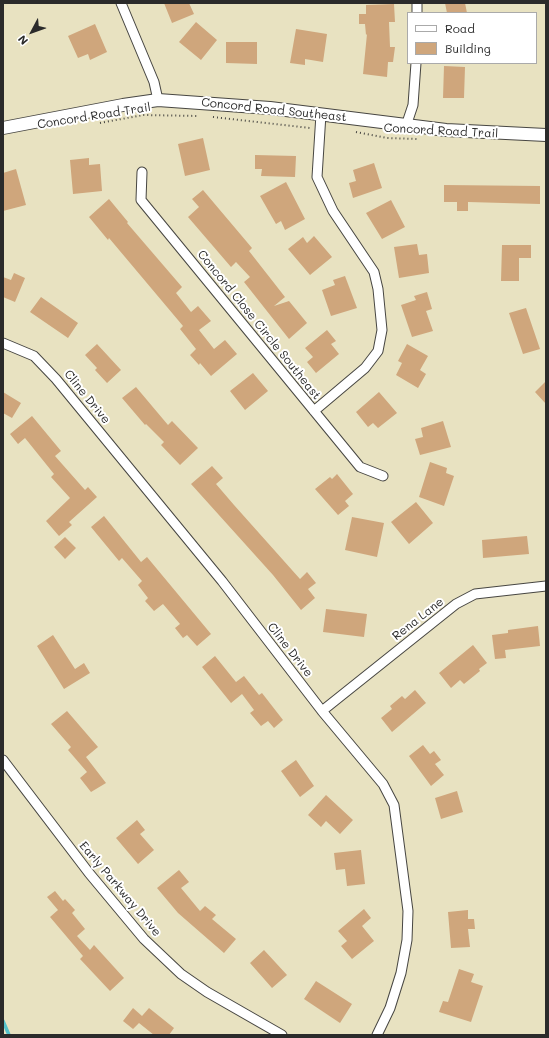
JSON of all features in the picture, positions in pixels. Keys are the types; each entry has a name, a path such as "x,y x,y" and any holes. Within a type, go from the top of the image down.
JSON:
{"street":[{"path":"121,3 154,82 158,100"},
{"path":"406,126 413,105 416,64"},
{"name":"Concord Road Southeast","path":"3,128 122,105 158,100 270,108 446,130 546,135"},
{"path":"314,411 365,368 378,351 382,330 378,289 374,272 333,211 317,177 321,114"},
{"name":"Concord Close Circle Southeast","path":"142,172 141,200 360,467 383,476"},
{"name":"Cline Drive","path":"3,342 34,356 56,379 222,582 322,711 383,784 394,805 408,911 407,940 401,973 390,1008 376,1035"},
{"name":"Rena Lane","path":"322,711 456,604 475,594 546,586"},
{"name":"Early Parkway Drive","path":"3,760 6,772 144,939 181,974 207,992 282,1035"}],"path":[{"name":"Concord Road Trail","path":"96,123 143,115 204,116"},
{"path":"212,117 320,128"},
{"name":"Concord Road Trail","path":"351,131 387,138 418,140"}],"building":[{"path":"164,3 189,3 194,14 172,23"},
{"path":"445,3 465,3 467,12 447,12"},
{"path":"394,4 395,22 389,22 390,47 395,47 393,62 388,62 387,77 363,74 367,34 366,35 365,24 359,24 359,14 366,14 366,5"},
{"path":"196,22 217,40 201,60 179,42"},
{"path":"95,24 107,52 90,60 88,54 78,58 68,36"},
{"path":"296,29 327,34 323,62 305,59 305,65 290,63"},
{"path":"226,42 257,42 257,64 226,63"},
{"path":"444,66 465,67 464,98 443,98"},
{"path":"203,138 210,170 185,176 178,144"},
{"path":"255,155 296,156 295,177 261,176 262,169 255,169"},
{"path":"89,158 89,165 100,164 102,191 73,194 70,160"},
{"path":"374,163 382,188 353,198 349,183 356,181 353,170"},
{"path":"16,169 26,205 3,211 3,173"},
{"path":"286,182 305,219 285,230 281,221 276,224 260,196"},
{"path":"444,185 540,186 540,204 468,202 468,211 457,211 457,202 444,202"},
{"path":"203,190 252,248 249,251 285,297 274,306 289,301 307,323 289,339 244,282 250,277 236,262 231,267 188,217 199,207 192,199"},
{"path":"109,199 128,222 127,223 182,287 176,293 191,312 198,306 211,321 199,330 214,349 225,340 237,354 211,376 200,363 199,365 190,355 196,349 180,329 183,326 109,238 108,240 89,217"},
{"path":"391,200 405,227 382,239 366,213"},
{"path":"314,236 332,257 310,275 288,249 303,237 307,243"},
{"path":"417,244 419,255 427,254 429,273 399,278 394,247"},
{"path":"502,245 531,245 531,258 519,258 519,281 501,281"},
{"path":"14,273 25,278 15,302 3,297 3,277 11,280"},
{"path":"345,276 357,308 331,316 322,290 335,285 333,280"},
{"path":"427,292 432,309 426,311 433,331 412,337 401,305 416,300 414,296"},
{"path":"41,297 78,323 68,338 30,312"},
{"path":"526,308 540,349 523,354 509,313"},
{"path":"327,330 336,341 331,344 339,354 316,373 307,362 313,357 305,348"},
{"path":"97,344 121,370 107,383 95,370 97,368 85,355"},
{"path":"407,344 428,356 420,370 426,374 418,388 396,375 402,363 398,361"},
{"path":"253,373 268,391 245,410 230,391"},
{"path":"546,381 546,404 535,392"},
{"path":"136,387 168,425 172,421 198,448 180,465 161,445 164,442 146,424 145,425 122,398"},
{"path":"3,392 21,403 12,418 3,413"},
{"path":"379,392 397,413 378,428 373,423 368,427 356,412"},
{"path":"32,416 61,451 55,456 85,490 88,487 97,497 69,522 72,525 59,536 46,521 70,498 51,477 54,474 25,438 18,444 10,434"},
{"path":"443,421 451,447 420,455 415,439 423,437 421,428"},
{"path":"430,462 447,468 446,473 454,476 444,506 419,497"},
{"path":"212,466 223,478 216,484 234,505 300,579 307,572 316,583 308,589 315,598 301,610 273,575 191,484"},
{"path":"337,474 353,494 345,501 349,506 338,515 315,489 330,477 332,479"},
{"path":"416,502 433,523 409,544 391,522"},
{"path":"104,516 141,562 147,557 211,634 197,646 187,635 183,638 175,628 180,624 163,604 154,611 145,601 148,598 138,585 142,581 122,558 119,561 91,527"},
{"path":"352,517 384,523 377,557 345,550"},
{"path":"527,536 529,554 483,558 482,540"},
{"path":"65,537 76,548 65,559 54,547"},
{"path":"326,609 367,614 364,637 323,632"},
{"path":"538,626 540,646 505,650 506,658 495,659 492,635 508,633 508,630"},
{"path":"53,635 75,669 84,663 90,673 64,689 37,646"},
{"path":"473,645 487,663 464,684 460,680 451,688 439,673"},
{"path":"215,656 236,682 244,676 259,695 262,693 283,720 274,728 268,721 261,726 250,713 254,710 242,694 231,703 202,667"},
{"path":"415,690 426,703 392,732 381,718 392,709 390,706 402,696 405,699"},
{"path":"67,711 98,747 86,757 106,783 91,792 80,778 87,772 68,750 71,747 51,724"},
{"path":"423,745 430,754 434,751 441,760 435,764 444,775 431,786 409,756"},
{"path":"296,760 314,786 300,797 281,771"},
{"path":"457,791 463,812 441,819 435,798"},
{"path":"326,795 353,820 340,834 326,821 321,827 308,815"},
{"path":"137,820 145,830 140,834 154,850 138,864 116,838"},
{"path":"361,850 365,884 347,886 345,869 336,870 334,853"},
{"path":"179,870 189,882 181,888 200,911 205,906 216,915 212,919 236,939 224,953 178,913 157,888"},
{"path":"55,891 63,901 65,899 75,910 72,913 85,929 77,936 90,950 94,945 124,978 110,991 80,959 83,956 50,917 58,910 47,897"},
{"path":"364,909 371,918 362,926 374,941 352,959 341,946 347,941 338,931"},
{"path":"468,910 468,919 474,919 475,929 468,929 470,947 451,948 448,912"},
{"path":"264,950 287,975 272,988 250,963"},
{"path":"459,969 474,974 471,982 483,986 471,1022 439,1012 443,1001 448,1002"},
{"path":"316,981 352,1004 340,1023 304,999"},
{"path":"133,1008 142,1016 149,1008 174,1028 169,1035 154,1035 139,1023 133,1029 123,1021"}],"waterway":[{"path":"3,1021 9,1035"}]}
